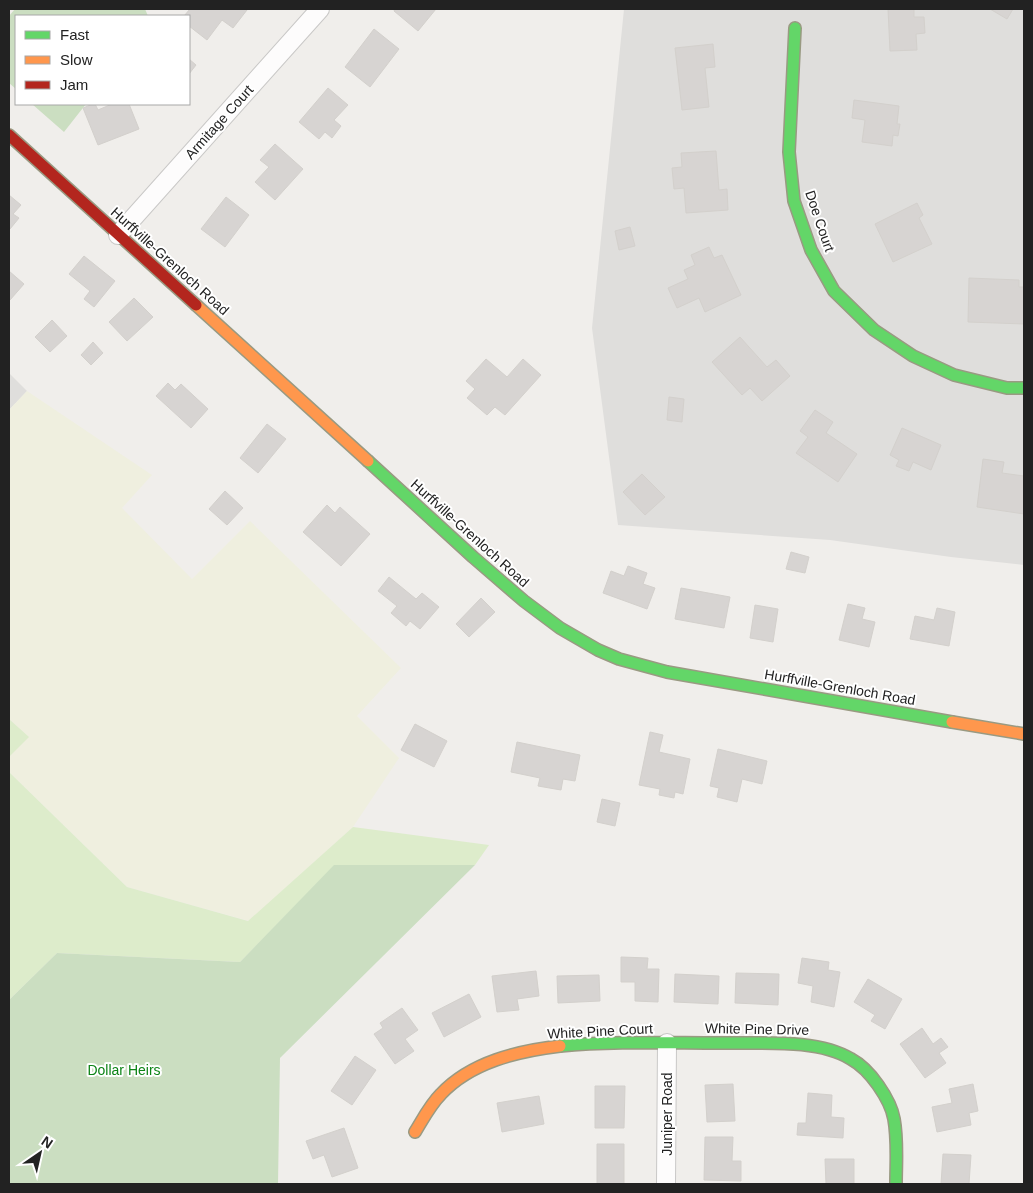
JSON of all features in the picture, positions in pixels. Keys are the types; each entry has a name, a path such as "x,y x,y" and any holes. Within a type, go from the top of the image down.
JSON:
{"main road":[{"name":"Doe Court","path":"795,28 789,152 794,201 811,250 834,291 874,330 913,356 954,376 1007,388 1024,388"},
{"name":"Hurffville-Grenloch Road","path":"9,135 515,595 559,627 592,647 619,658 667,672 1024,734"},
{"name":"White Pine Court","path":"415,1132 427,1110 452,1084 478,1068 495,1061 530,1051 570,1045 667,1043"},
{"name":"White Pine Drive","path":"667,1043 802,1044 827,1048 852,1058 869,1073 890,1105 896,1131 896,1184"}],"street":[{"name":"Armitage Court","path":"118,234 320,9"},
{"name":"Juniper Road","path":"666,1184 667,1043"}],"shaded area":[{"path":"624,9 1024,9 1024,565 830,540 618,525 592,328"},
{"path":"9,373 27,391 9,410"}],"green space":[{"path":"15,9 145,9 148,15 15,15 15,88 9,83 9,16"},
{"path":"33,105 85,105 64,132"},
{"path":"27,391 152,475 122,508 192,579 250,521 401,668 357,716 399,758 353,827 249,921 127,887 9,772 9,757 28,737 9,719 9,410"},
{"path":"9,719 29,737 9,757"},
{"path":"9,772 127,887 248,921 353,827 489,845 475,865 334,866 240,962 57,953 9,1000"},
{"name":"Dollar Heirs","path":"334,865 475,865 280,1058 278,1184 9,1184 9,1000 57,953 240,962"}],"building":[{"path":"190,9 247,10 233,28 222,20 207,40 190,27 190,15 185,15"},
{"path":"395,9 436,9 418,31 394,11"},
{"path":"888,9 914,9 914,17 924,17 925,33 916,34 917,50 890,51"},
{"path":"990,9 1013,9 1007,19"},
{"path":"374,29 399,49 370,87 345,67"},
{"path":"713,44 715,67 705,68 709,107 682,110 675,48"},
{"path":"190,60 196,65 190,73"},
{"path":"328,88 348,105 334,120 341,126 332,138 325,132 319,139 299,122"},
{"path":"854,100 899,106 897,124 900,124 898,136 893,135 892,146 862,142 865,120 852,118"},
{"path":"96,105 98,110 110,105 129,105 139,129 98,145 83,108"},
{"path":"275,144 303,169 275,200 255,182 269,167 260,160"},
{"path":"716,151 719,190 727,189 728,210 686,213 684,188 674,189 672,168 682,167 681,153"},
{"path":"9,195 21,205 13,214 19,218 10,229 9,228"},
{"path":"226,197 249,215 225,247 201,229"},
{"path":"917,203 923,215 919,218 932,244 893,262 875,224"},
{"path":"630,227 635,246 619,250 615,231"},
{"path":"709,247 714,258 722,255 741,295 705,312 699,298 677,308 668,288 688,279 684,270 695,265 691,255"},
{"path":"84,256 115,281 94,307 84,299 90,291 69,274"},
{"path":"9,271 24,284 10,300 9,299"},
{"path":"969,278 1019,280 1019,287 1024,287 1024,324 968,322"},
{"path":"134,298 153,317 127,341 109,322"},
{"path":"52,320 67,336 50,352 35,337"},
{"path":"740,337 767,367 776,360 790,376 762,401 750,388 742,395 712,362"},
{"path":"93,342 103,353 91,365 81,355"},
{"path":"486,359 507,377 523,359 541,375 505,415 495,407 487,415 467,398 475,389 466,381"},
{"path":"168,383 175,390 181,384 208,409 191,428 156,396"},
{"path":"669,397 684,399 682,422 667,420"},
{"path":"815,410 833,422 826,433 857,454 838,482 796,453 808,437 800,431"},
{"path":"267,424 286,439 258,473 240,458"},
{"path":"902,428 941,445 931,470 913,462 909,471 896,466 899,460 890,455"},
{"path":"983,459 1004,462 1002,473 1024,476 1024,514 977,507"},
{"path":"642,474 665,497 645,515 623,492"},
{"path":"225,491 243,508 227,525 209,509"},
{"path":"327,505 335,513 340,507 370,534 341,566 303,532"},
{"path":"791,552 809,557 805,573 786,569"},
{"path":"628,566 647,573 643,584 655,588 647,609 603,593 611,571 624,576"},
{"path":"389,577 416,599 422,593 439,607 420,629 410,621 406,626 391,613 397,606 378,591"},
{"path":"681,588 730,597 724,628 675,619"},
{"path":"481,598 495,612 469,637 456,624"},
{"path":"848,604 865,608 862,619 875,622 869,647 839,640"},
{"path":"755,605 778,609 773,642 750,638"},
{"path":"937,608 955,612 949,646 910,639 915,616 934,620"},
{"path":"415,724 447,741 434,767 401,750"},
{"path":"650,732 663,735 659,752 690,759 683,794 675,792 674,798 659,795 660,789 639,785"},
{"path":"517,742 580,755 575,781 563,779 561,790 538,786 540,778 511,772"},
{"path":"718,749 767,761 762,784 742,779 737,802 717,797 719,788 710,786"},
{"path":"602,799 620,803 615,826 597,822"},
{"path":"621,957 648,958 647,969 659,969 658,1002 635,1001 635,982 621,982"},
{"path":"802,958 829,962 828,970 840,972 834,1007 811,1002 813,986 798,983"},
{"path":"536,971 539,996 517,999 519,1010 497,1012 492,976"},
{"path":"736,973 779,974 778,1005 735,1003"},
{"path":"675,974 719,976 718,1004 674,1002"},
{"path":"599,975 600,1001 558,1003 557,976"},
{"path":"868,979 902,999 885,1029 871,1021 875,1015 854,1002"},
{"path":"469,994 481,1017 444,1037 432,1013"},
{"path":"402,1008 418,1030 405,1039 414,1051 395,1064 374,1034 383,1028 380,1023"},
{"path":"922,1028 933,1044 941,1038 948,1047 939,1053 946,1063 925,1078 900,1044"},
{"path":"355,1056 376,1070 352,1105 331,1091"},
{"path":"733,1084 735,1121 707,1122 705,1085"},
{"path":"973,1084 978,1111 969,1113 971,1125 937,1132 932,1107 952,1103 949,1089"},
{"path":"595,1086 625,1086 624,1128 595,1128"},
{"path":"808,1093 832,1095 831,1117 844,1118 843,1138 797,1135 798,1123 806,1123"},
{"path":"539,1096 544,1124 502,1132 497,1103"},
{"path":"344,1128 358,1168 332,1177 324,1155 313,1159 306,1141"},
{"path":"705,1137 733,1137 732,1161 741,1161 741,1181 704,1180"},
{"path":"597,1144 624,1144 624,1184 597,1184"},
{"path":"943,1154 971,1155 969,1184 941,1184"},
{"path":"825,1159 854,1159 854,1184 826,1184"}],"traffic: fast":[{"path":"795,28 789,152 794,201 811,250 834,291 874,330 913,356 954,375 1007,388 1024,388"},
{"path":"368,461 524,601 560,628 598,650 619,659 667,672 952,722"},
{"path":"560,1046 620,1043 770,1043 805,1045 837,1052 855,1061 866,1070 886,1097 893,1115 896,1135 896,1184"}],"traffic: slow":[{"path":"196,305 368,461"},
{"path":"952,722 1024,734"},
{"path":"415,1132 437,1098 466,1074 481,1066 512,1055 560,1046"}],"traffic: jam":[{"path":"9,135 196,305"}]}
